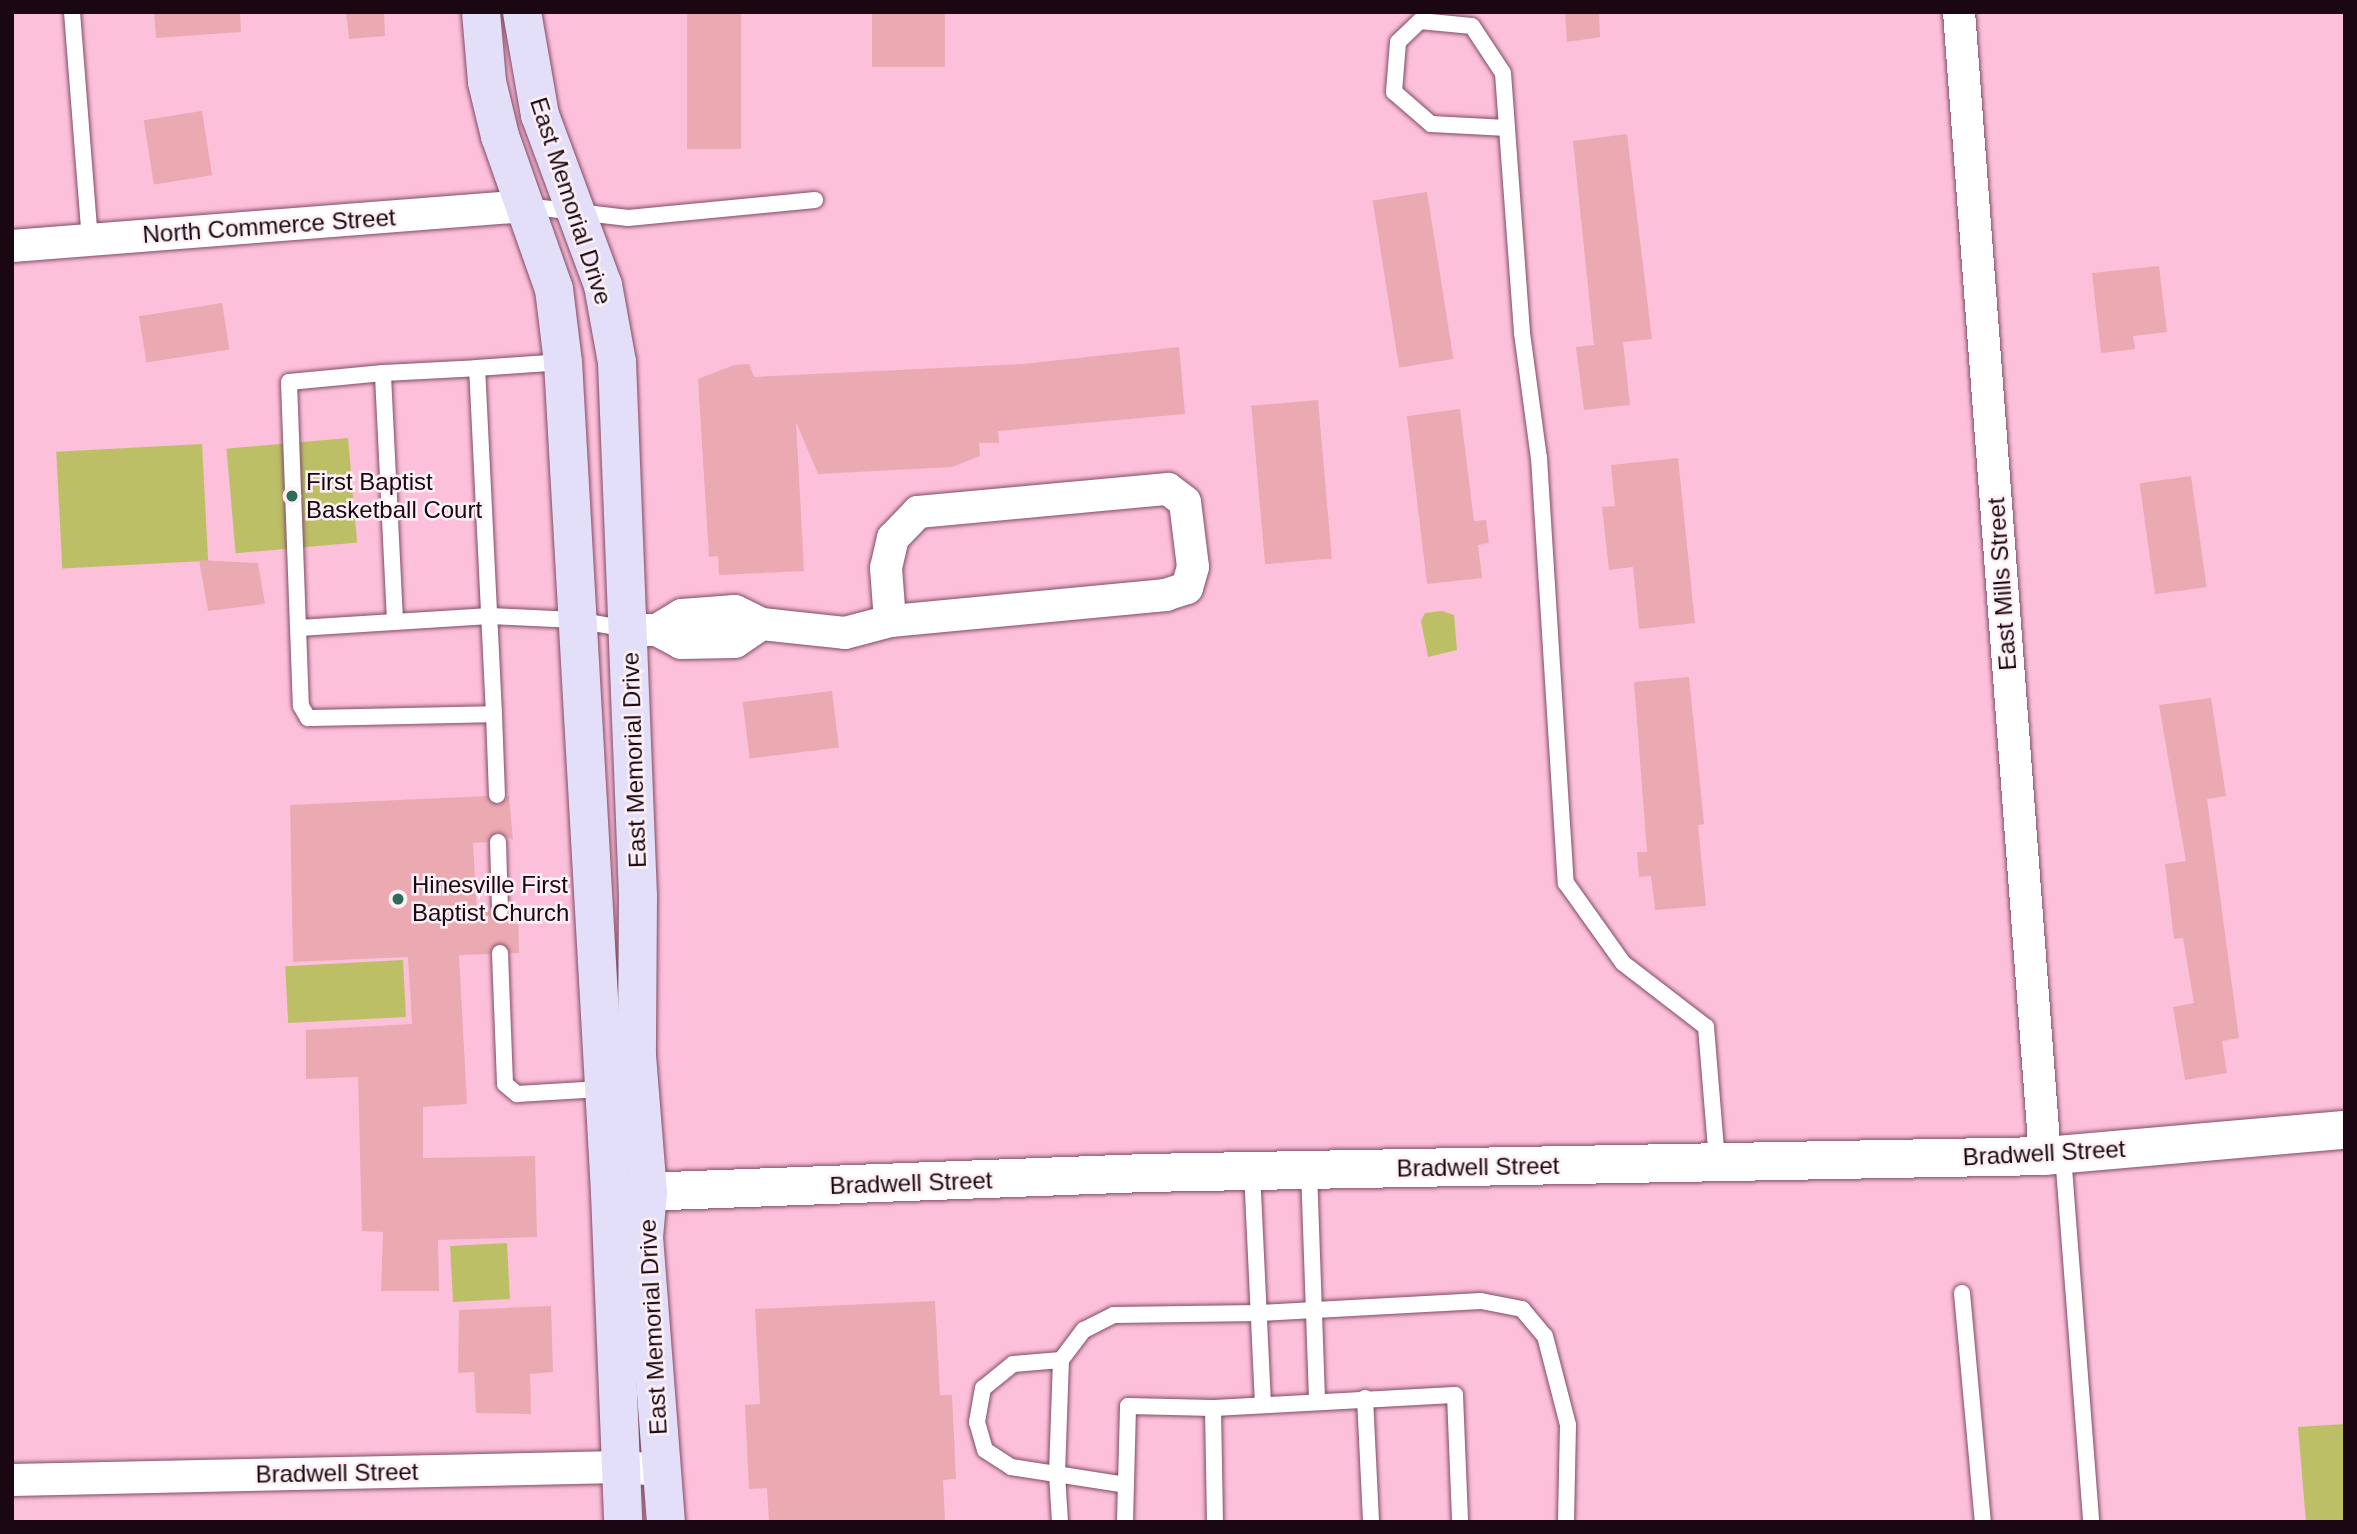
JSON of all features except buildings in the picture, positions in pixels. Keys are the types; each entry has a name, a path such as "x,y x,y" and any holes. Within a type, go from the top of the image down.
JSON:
{"main road":[{"name":"East Memorial Drive","path":"481,12 487,82 554,289 563,362 601,1089 610,1194 622,1522"},
{"name":"East Memorial Drive","path":"522,12 540,115 603,285 617,362 644,630 637,1056 648,1193 644,1237 666,1522"}],"street":[{"name":"East Mills Street","path":"1959,12 2054,1155"},
{"name":"North Commerce Street","path":"12,246 526,206"},
{"path":"644,630 681,643 735,642 762,624 845,633 890,621 1166,595 1187,588 1193,568 1185,502 1168,489 918,512 893,538 886,568 890,621"},
{"name":"Bradwell Street","path":"610,1194 1252,1171 2054,1155 2345,1130"},
{"name":"Bradwell Street","path":"12,1480 620,1467 663,1470"}],"lane":[{"path":"72,12 90,239"},
{"path":"1507,128 1431,124 1394,92 1398,42 1420,21 1472,26 1503,73 1522,333 1539,458 1566,883 1623,963 1706,1027 1717,1162"},
{"path":"526,206 628,218 815,201"},
{"path":"494,714 308,718 301,706 289,382 383,373 563,362"},
{"path":"477,368 497,795"},
{"path":"383,373 395,621"},
{"path":"299,628 490,616 576,620 644,630"},
{"path":"498,842 500,910"},
{"path":"500,953 505,1084 517,1094 601,1089"},
{"path":"2054,1155 2091,1522"},
{"path":"1309,1170 1317,1399"},
{"path":"1252,1171 1263,1403"},
{"path":"1962,1293 1983,1522"},
{"path":"1060,1522 1057,1474 1061,1360 1084,1331 1112,1315 1260,1313 1481,1301 1522,1309 1545,1336 1568,1425 1566,1522"},
{"path":"1061,1360 1013,1364 983,1388 977,1422 985,1450 1012,1467 1126,1485"},
{"path":"1125,1522 1128,1406 1213,1408 1317,1399 1455,1395 1460,1522"},
{"path":"1365,1398 1371,1522"},
{"path":"1213,1408 1215,1522"}],"green space":[{"name":"First Baptist Basketball Court","path":"348,438 357,543 236,553 226,449"},
{"path":"202,444 208,561 62,568 56,452"},
{"path":"1442,611 1454,615 1457,650 1428,657 1421,621 1425,613"},
{"path":"403,960 406,1017 288,1023 285,966"},
{"path":"507,1243 510,1299 453,1302 450,1246"},
{"path":"2345,1424 2345,1522 2306,1522 2298,1427"}],"place":[{"name":"First Baptist Basketball Court","path":"292,496"},
{"name":"Hinesville First Baptist Church","path":"398,899"}]}
